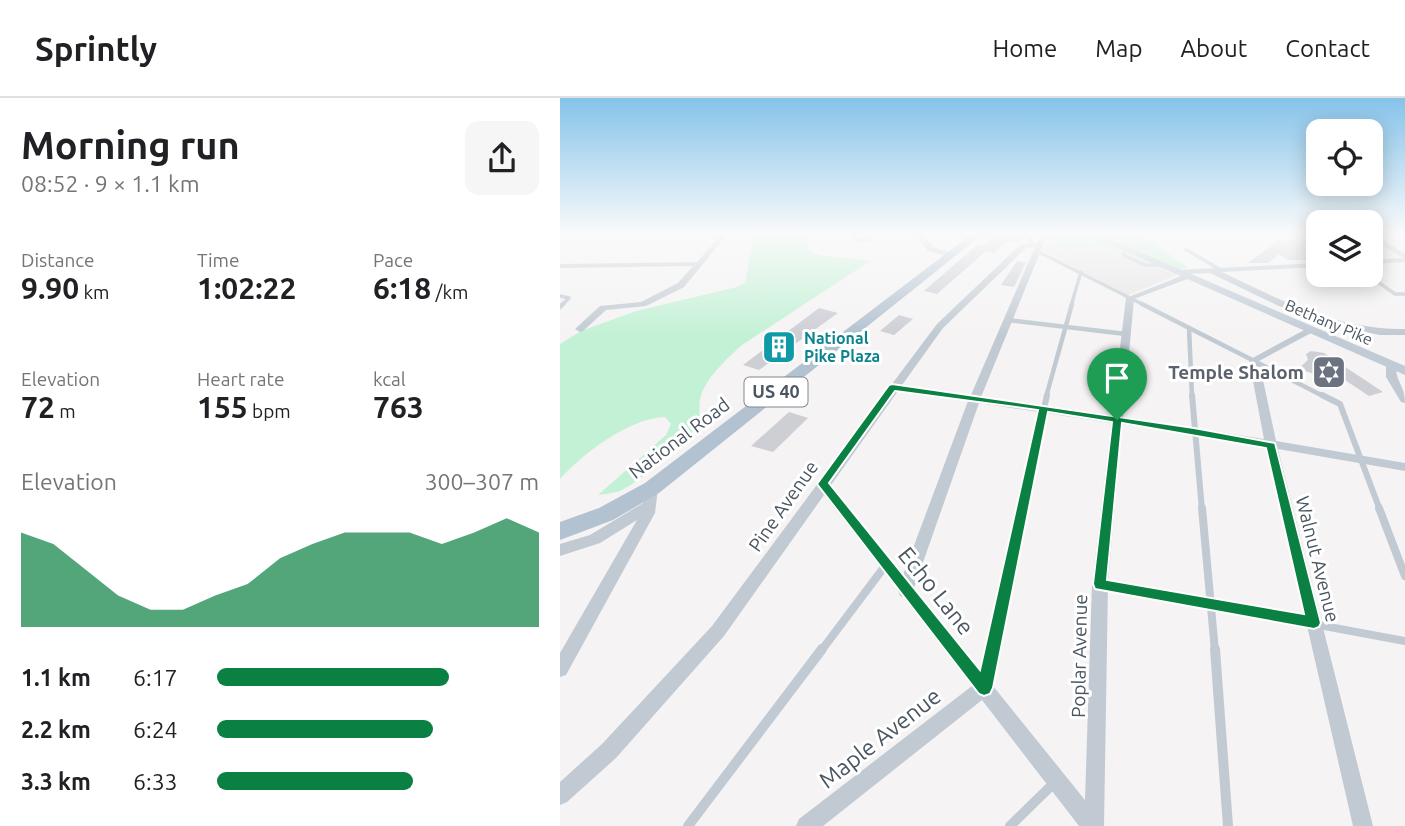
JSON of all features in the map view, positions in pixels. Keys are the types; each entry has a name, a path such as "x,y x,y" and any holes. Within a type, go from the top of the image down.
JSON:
{"main road":[{"name":"National Road","path":"560,531 606,514 652,488 936,267"},
{"name":"Bethany Pike","path":"1167,267 1391,372 1405,371"}],"street":[{"path":"580,329 603,308 650,302 681,285 696,267"},
{"name":"Pine Avenue","path":"560,795 609,751 718,631 892,387 940,326 1002,267"},
{"path":"905,591 975,398 1027,267"},
{"path":"1130,298 1183,274 1278,267"},
{"path":"1217,270 1279,303 1357,329 1378,333 1405,332"},
{"name":"Poplar Avenue","path":"1093,826 1100,584 1130,298"},
{"path":"1254,360 1308,331"},
{"name":"Walnut Avenue","path":"1254,360 1271,445 1363,826"},
{"path":"1391,372 1405,383"},
{"path":"1391,372 1405,400"},
{"path":"892,387 1194,431 1405,467"},
{"name":"Echo Lane","path":"823,484 885,566 1093,826"},
{"path":"560,669 648,513 652,488"},
{"path":"560,550 596,539 649,506"},
{"name":"Maple Avenue","path":"806,826 984,688"}],"lane":[{"path":"1074,267 1340,404 1405,576"},
{"path":"1212,267 1217,270"},
{"path":"984,688 1043,408 1068,327 1081,272"},
{"path":"1383,286 1395,294 1405,294"},
{"path":"560,296 569,298 560,307"},
{"path":"1008,320 1126,334"},
{"path":"1189,328 1194,431 1212,606 1228,826"},
{"path":"688,826 885,566"},
{"path":"1100,584 1405,641"},
{"path":"1010,826 1057,781"}],"shaded area":[{"path":"1074,267 1159,267 1177,275 1128,295"}],"green space":[{"path":"748,267 861,267 742,345 713,375 704,389 700,399 699,420 693,431 639,480 620,491 598,495 666,435 671,424 665,417 637,423 622,430 581,458 560,479 560,344 581,331 636,311 745,283"}],"building":[{"path":"952,267 968,267 937,294 924,291"},
{"path":"1013,267 1024,267 1014,287 1001,285"},
{"name":"National Pike Plaza","path":"819,308 838,313 759,370 743,365"},
{"path":"899,315 913,319 894,335 880,331"},
{"name":"Temple Shalom","path":"1311,351 1324,353 1383,392 1369,396 1342,378 1325,377 1298,369 1308,360 1306,354"},
{"path":"789,412 808,418 773,452 751,446"}],"place":[{"name":"National Pike Plaza","path":"779,347"},
{"name":"Temple Shalom","path":"1329,372"}],"route":[{"path":"1117,420 1043,408 892,387 823,484 885,566 984,688 1043,408 1194,431 1271,445 1314,623 1100,584 1117,420"}]}
